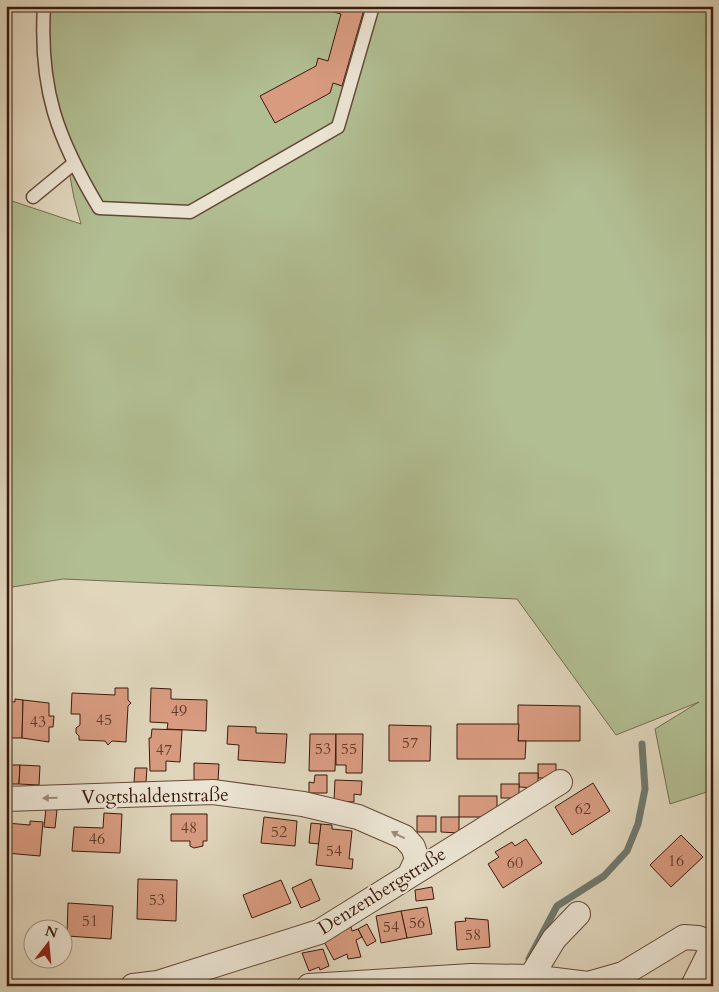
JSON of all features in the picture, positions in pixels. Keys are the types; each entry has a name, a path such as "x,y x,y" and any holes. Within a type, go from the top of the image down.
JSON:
{"street":[{"name":"Denzenbergstraße","path":"133,986 158,983 319,932 560,782"},
{"name":"Vogtshaldenstraße","path":"6,799 213,792 303,804 358,817 404,837 413,847 417,859 410,874"},
{"path":"531,977 554,939 578,914"},
{"path":"309,986 471,976 531,977 588,984 622,974 684,937 698,938 709,942 710,952 693,986"},
{"path":"158,983 184,986"}],"lane":[{"path":"44,6 42,45 52,110 73,164 99,208 190,212 338,127 373,6"},
{"path":"33,197 73,164"}],"green space":[{"path":"46,6 713,6 713,790 670,804 655,729 699,702 616,735 517,599 63,579 6,588 6,199 81,224 74,198 47,53"}],"building":[{"path":"331,6 365,6 342,86 333,83 330,93 275,123 260,96 316,66 318,58 328,61 341,14 330,11"},
{"path":"115,688 128,688 128,700 131,703 128,706 126,742 112,741 108,745 105,741 79,740 76,728 80,725 80,714 71,714 72,693 115,695"},
{"path":"151,688 171,689 171,699 207,700 206,731 167,729 168,723 150,722"},
{"path":"15,699 23,700 22,738 6,738 6,701 15,702"},
{"path":"23,700 49,703 49,716 54,716 53,727 49,727 49,742 22,738"},
{"path":"518,705 580,706 580,741 518,741"},
{"path":"457,724 519,724 518,741 526,741 525,759 457,759"},
{"path":"389,725 431,726 430,761 389,761"},
{"path":"228,726 256,727 256,733 287,734 285,763 238,760 239,745 227,744"},
{"path":"152,729 182,730 180,762 166,761 166,771 150,771 149,738 151,738"},
{"path":"310,734 336,734 335,771 309,771"},
{"path":"336,734 363,734 362,773 346,773 346,765 336,765"},
{"path":"194,763 219,764 218,781 194,780"},
{"path":"538,764 556,764 556,778 538,778"},
{"path":"6,765 20,765 19,784 6,784"},
{"path":"20,765 40,766 39,785 19,784"},
{"path":"135,768 147,768 146,782 134,782"},
{"path":"519,773 538,773 538,788 519,787"},
{"path":"315,775 327,775 327,793 309,793 309,782 314,783"},
{"path":"335,780 362,781 361,795 354,794 354,802 334,801"},
{"path":"593,783 610,811 572,835 555,807"},
{"path":"501,784 519,784 519,798 501,798"},
{"path":"459,796 497,796 497,817 459,817"},
{"path":"46,808 57,810 55,828 44,827"},
{"path":"104,813 122,814 120,853 72,851 74,827 103,828"},
{"path":"171,814 207,814 207,841 203,841 203,846 194,848 190,846 190,841 171,841"},
{"path":"417,816 436,816 436,832 417,832"},
{"path":"264,817 297,821 295,846 261,843"},
{"path":"441,817 459,817 459,833 441,832"},
{"path":"30,821 43,822 40,856 6,853 6,823 30,825"},
{"path":"311,823 321,824 319,844 309,843"},
{"path":"321,824 332,825 332,829 352,831 349,859 353,859 352,869 316,865"},
{"path":"681,835 703,857 671,887 650,865"},
{"path":"526,839 542,863 503,888 488,864 499,857 495,852 512,842 515,846"},
{"path":"138,879 177,880 176,921 137,919"},
{"path":"311,879 320,900 301,908 292,888"},
{"path":"281,880 291,903 252,918 243,895"},
{"path":"432,887 434,899 416,901 415,890"},
{"path":"68,903 113,906 111,939 72,936 72,920 67,920"},
{"path":"427,907 432,934 407,938 401,911"},
{"path":"401,911 407,938 381,943 376,916"},
{"path":"465,918 488,920 490,947 457,950 455,922 466,921"},
{"path":"367,924 376,941 367,946 358,929"},
{"path":"351,927 352,931 358,929 362,937 356,940 361,957 348,959 347,954 334,960 323,940"},
{"path":"323,949 329,966 320,970 319,967 309,971 302,953"}],"waterway":[{"path":"529,959 557,906 604,876 627,851 638,824 645,789 642,744"}]}
